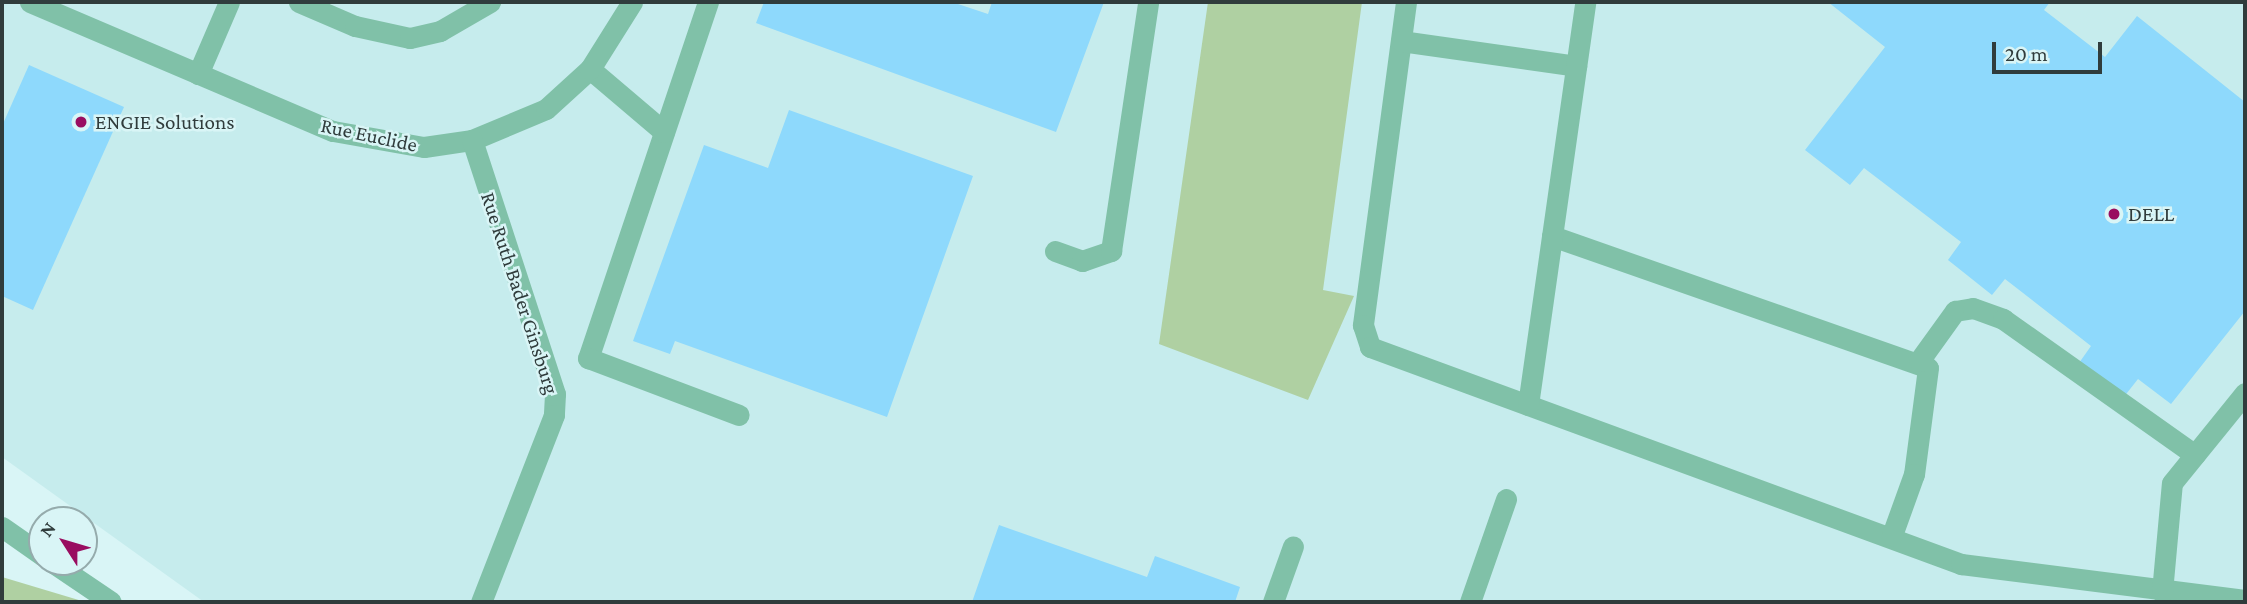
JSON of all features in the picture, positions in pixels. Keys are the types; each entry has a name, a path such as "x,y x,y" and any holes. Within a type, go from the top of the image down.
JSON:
{"street":[{"name":"Rue Euclide","path":"30,2 333,131 424,148 472,140 546,109 590,69 632,2"},
{"path":"198,74 229,2"},
{"path":"299,2 355,26 410,38 440,31 490,2"},
{"path":"708,2 588,358 739,415"},
{"path":"1055,251 1082,261 1111,251 1148,2"},
{"path":"1406,2 1364,338 1381,353 1980,568 2245,600"},
{"path":"1528,405 1585,2"},
{"path":"1401,41 1576,66"},
{"path":"590,69 664,132"},
{"name":"Rue Ruth Bader Ginsburg","path":"472,140 555,394 554,415 481,602"},
{"path":"1552,236 1919,361 1928,368 1929,381 1914,474 1892,535"},
{"path":"1919,361 1955,311 1973,309 2003,319 2195,455"},
{"path":"2162,592 2172,483 2245,393"},
{"path":"1471,602 1506,499"},
{"path":"2,527 28,545"},
{"path":"1273,602 1293,546"},
{"path":"73,576 111,602"}],"shaded area":[{"path":"2,2 2245,2 2245,602 204,602 98,526 98,506 70,506 2,457"}],"green space":[{"path":"1208,2 1362,2 1323,290 1354,296 1308,400 1159,344"},
{"path":"2,577 82,601 84,602 2,602"}],"building":[{"path":"764,2 952,2 988,14 992,2 1104,2 1056,132 756,23"},
{"name":"DELL","path":"1828,2 2050,2 2044,10 2105,57 2137,16 2245,102 2245,311 2171,404 2138,379 2123,398 2079,363 2091,346 2005,279 1992,295 1948,260 1961,242 1864,168 1850,185 1805,150 1885,47"},
{"path":"29,65 124,107 33,310 2,296 2,126"},
{"path":"789,110 973,176 887,417 675,341 670,354 633,341 704,145 768,168"},
{"path":"999,525 1147,577 1155,556 1240,587 1235,602 972,602"}],"place":[{"name":"ENGIE Solutions","path":"81,122"},
{"name":"DELL","path":"2114,214"}]}
